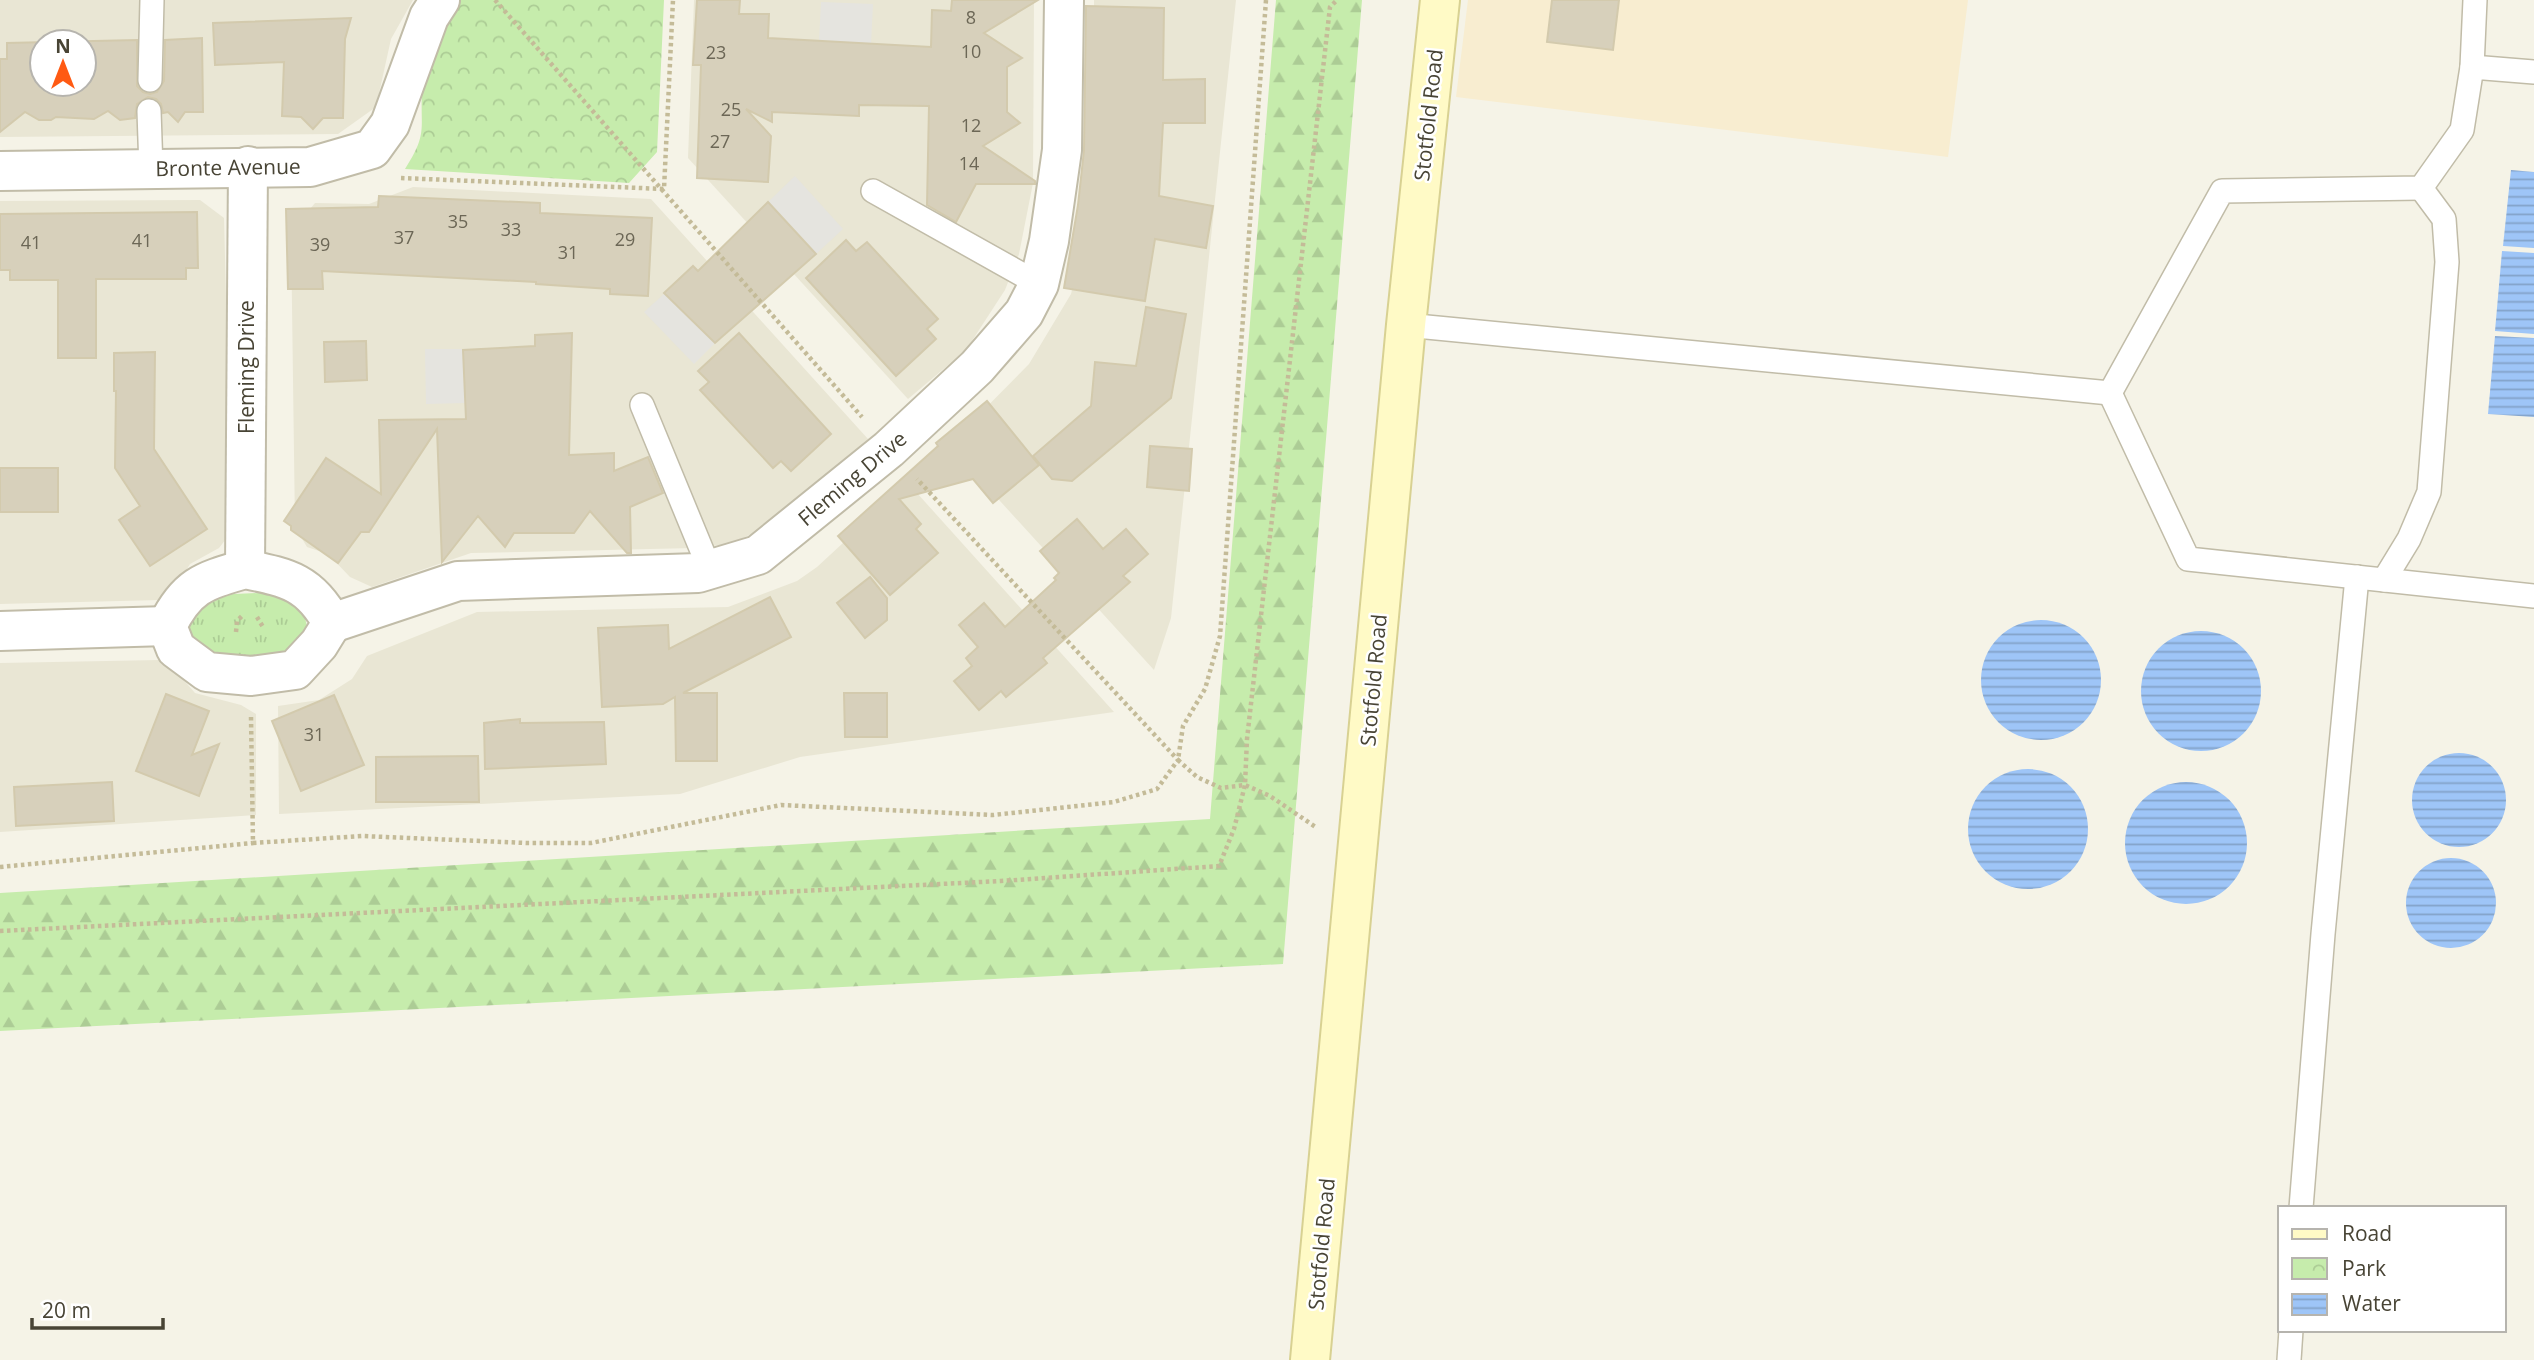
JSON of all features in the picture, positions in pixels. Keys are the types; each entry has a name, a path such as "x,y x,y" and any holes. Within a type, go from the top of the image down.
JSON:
{"street":[{"path":"372,149 390,124 429,17 440,0"},
{"name":"Fleming Drive","path":"326,612 458,581 698,573 710,570 758,555 889,449 976,367 1024,313 1039,284 1049,241 1062,150 1064,0"},
{"name":"Stotfold Road","path":"1310,1360 1406,325 1440,0"},
{"name":"Bronte Avenue","path":"0,171 310,167 372,149"},
{"name":"Fleming Drive","path":"245,569 248,166"},
{"path":"245,569 287,578 326,612 320,644 295,670 251,677 207,672 176,649 167,626 176,606 204,581 245,569"},
{"path":"0,631 167,626"}],"lane":[{"path":"150,80 152,0"},
{"path":"2421,188 2462,130 2472,67 2476,0"},
{"path":"2472,67 2534,72"},
{"path":"149,111 150,169"},
{"path":"2110,393 2222,191 2421,188"},
{"path":"2384,580 2409,539 2429,492 2447,262 2444,219 2421,188"},
{"path":"873,191 1039,284"},
{"path":"1406,325 2110,393"},
{"path":"2110,393 2188,559 2534,596"},
{"path":"642,405 710,570"},
{"path":"2301,1206 2323,934 2357,577"},
{"path":"2289,1360 2291,1332"}],"path":[{"path":"495,0 664,189 889,449 1178,760 1196,778 1221,788 1245,786 1270,796 1325,832"},
{"path":"664,189 673,0"},
{"path":"0,867 253,843 362,836 591,843 782,804 993,815 1114,802 1157,789 1178,760 1183,726 1205,689 1220,635 1266,0"},
{"path":"0,931 1000,881 1219,866 1234,829 1245,786 1247,739 1330,7 1337,0"},
{"path":"372,149 394,177 664,189"},
{"path":"263,627 289,627 326,612"},
{"path":"242,640 235,627 242,616 249,614 256,616 263,627 261,635"},
{"path":"251,677 253,843"}],"shaded area":[{"path":"0,0 413,0 391,39 376,107 338,134 0,137"},
{"path":"694,0 1034,0 1033,183 1019,254 1005,290 966,350 908,399 688,158"},
{"path":"1094,0 1236,0 1171,618 1154,670 949,445 1029,364 1071,294 1094,197"},
{"path":"1468,0 1968,0 1948,157 1456,97"},
{"path":"821,2 873,4 871,44 819,41"},
{"path":"795,176 843,229 816,254 768,202"},
{"path":"413,187 651,199 868,439 775,522 731,544 694,548 471,553 372,587 350,577 328,554 307,547 295,527 291,232 315,203 369,204"},
{"path":"200,200 224,218 232,531 219,548 190,564 174,589 160,600 0,604 0,201"},
{"path":"664,294 715,343 694,364 644,312"},
{"path":"425,349 463,349 465,403 426,404"},
{"path":"908,483 1114,712 800,757 680,794 279,814 278,706 319,700 352,679 367,656 477,612 728,607 797,581 817,567"},
{"path":"159,660 173,668 195,693 241,705 256,714 256,815 0,832 0,663"}],"green space":[{"path":"459,0 664,0 657,152 629,183 405,169 420,139 422,91 426,72"},
{"path":"1276,0 1362,0 1283,964 0,1031 0,893 1210,819"},
{"path":"281,592 302,606 308,630 284,657 216,658 196,647 188,628 193,611 213,595"}],"water":[{"path":"2511,170 2534,172 2534,248 2503,246"},
{"path":"2502,251 2534,253 2534,334 2495,331"},
{"path":"2495,336 2534,338 2534,417 2488,414"},
{"path":"2041,620 2064,624 2084,637 2097,657 2101,680 2097,703 2084,723 2064,736 2041,740 2018,736 1998,723 1985,703 1981,680 1985,657 1998,637 2018,624"},
{"path":"2201,631 2224,636 2243,649 2256,668 2261,691 2256,714 2243,733 2224,746 2201,751 2178,746 2159,733 2146,714 2141,691 2146,668 2159,649 2178,636"},
{"path":"2459,753 2477,757 2492,767 2502,782 2506,800 2502,818 2492,833 2477,843 2459,847 2441,843 2426,833 2416,818 2412,800 2416,782 2426,767 2441,757"},
{"path":"2028,769 2051,774 2070,787 2083,806 2088,829 2083,852 2070,871 2051,884 2028,889 2005,884 1986,871 1973,852 1968,829 1973,806 1986,787 2005,774"},
{"path":"2186,782 2209,787 2229,800 2242,820 2247,843 2242,866 2229,886 2209,899 2186,904 2163,899 2143,886 2130,866 2125,843 2130,820 2143,800 2163,787"},
{"path":"2451,858 2468,862 2483,871 2492,886 2496,903 2492,920 2483,935 2468,944 2451,948 2434,944 2419,935 2410,920 2406,903 2410,886 2419,871 2434,862"}],"building":[{"path":"697,0 740,0 739,14 769,14 768,38 931,47 932,10 951,11 952,0 1038,0 984,33 1022,58 1007,67 1007,112 1020,123 983,146 1035,181 1035,184 976,184 956,222 927,205 929,106 859,105 859,116 772,112 772,122 746,109 771,136 768,182 697,178 701,65 693,65"},
{"path":"1552,0 1619,0 1613,50 1547,42"},
{"path":"1086,6 1164,8 1163,80 1205,79 1205,123 1163,123 1159,196 1213,206 1206,248 1155,239 1145,301 1064,288 1084,150"},
{"path":"351,18 345,39 343,118 323,118 313,129 301,117 282,116 284,62 215,65 213,23"},
{"path":"202,38 203,112 185,112 178,122 168,112 163,113 161,104 156,99 148,97 137,104 135,118 120,120 108,111 94,119 56,117 39,120 25,112 0,132 0,59 7,59 7,43 28,42 28,98 98,98 98,41 137,40 137,86 150,94 157,92 164,81 165,40"},
{"path":"379,196 540,203 540,213 652,218 648,296 610,294 610,289 536,282 322,271 323,289 288,289 286,209 378,207"},
{"path":"768,202 816,254 715,343 664,293 693,266 698,271"},
{"path":"197,212 198,268 186,268 186,279 96,279 96,358 58,358 58,280 10,280 10,270 0,270 0,214"},
{"path":"846,240 856,251 867,242 938,319 927,329 936,339 896,376 806,278"},
{"path":"1146,307 1186,314 1171,398 1072,481 1052,479 1033,456 1091,406 1095,362 1136,366"},
{"path":"572,333 569,455 614,453 614,471 648,457 663,493 630,507 631,553 627,553 590,511 574,533 514,533 505,547 478,516 442,562 437,429 369,532 361,532 338,563 291,530 291,526 284,521 326,458 381,494 379,420 466,419 463,350 535,346 535,335"},
{"path":"739,333 831,434 791,471 781,461 773,468 700,390 709,382 698,371"},
{"path":"366,341 367,380 325,382 324,342"},
{"path":"155,352 154,449 207,529 150,566 119,520 140,506 115,468 114,353"},
{"path":"987,401 1039,465 993,503 973,479 899,499 921,524 916,529 938,553 890,595 838,536 938,446 936,443"},
{"path":"1150,446 1192,449 1189,491 1147,487"},
{"path":"0,468 58,468 58,512 0,512"},
{"path":"1077,519 1103,549 1126,529 1148,554 1123,576 1130,582 1043,658 1047,663 1006,697 1001,691 979,710 954,681 972,666 966,658 978,647 959,625 984,603 1005,627 1056,580 1054,578 1059,573 1040,551"},
{"path":"870,577 887,598 887,620 865,638 837,603"},
{"path":"770,597 791,637 683,693 717,693 717,761 676,761 675,697 663,704 602,707 598,628 668,625 669,649"},
{"path":"844,693 887,693 887,737 845,737"},
{"path":"166,694 209,711 192,755 219,744 199,796 136,771"},
{"path":"334,695 364,765 301,791 272,721"},
{"path":"520,719 520,723 604,722 606,764 485,769 484,723"},
{"path":"478,756 479,802 376,802 376,757"},
{"path":"112,782 114,821 16,826 14,787"}]}
